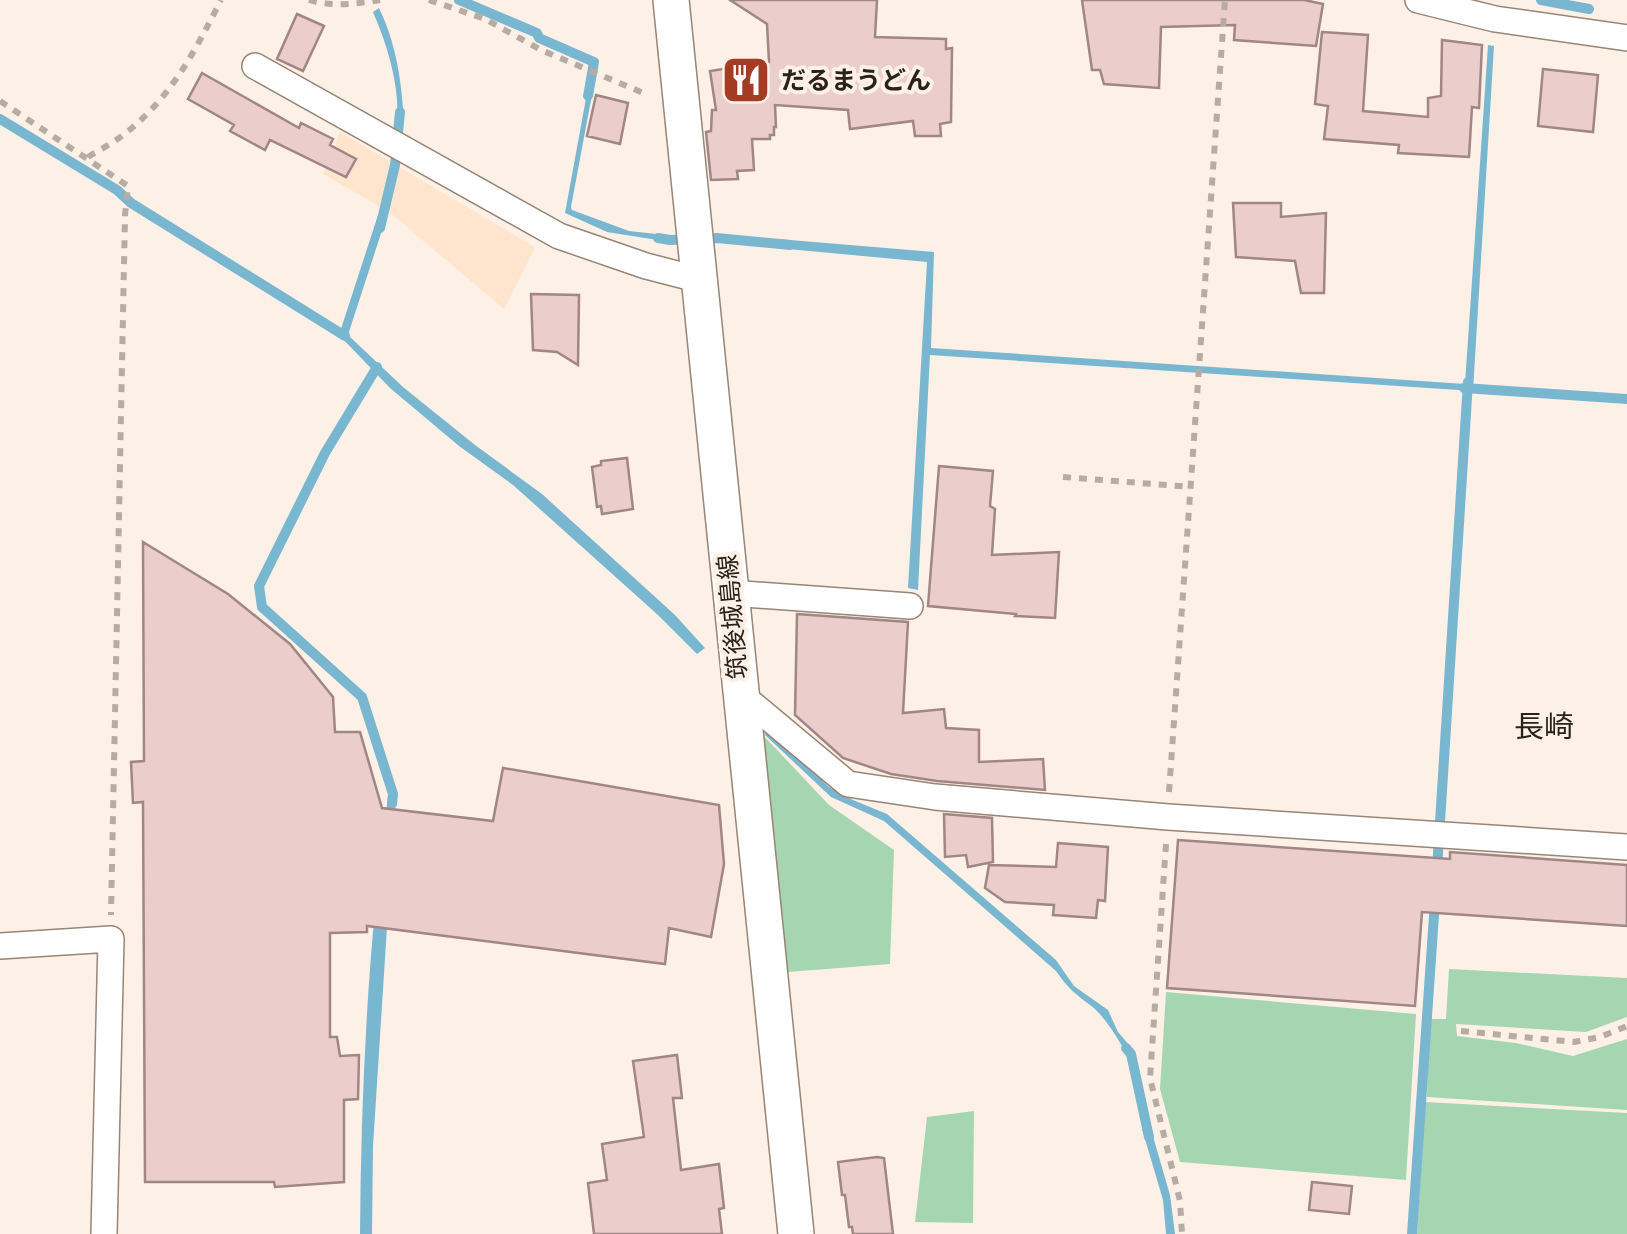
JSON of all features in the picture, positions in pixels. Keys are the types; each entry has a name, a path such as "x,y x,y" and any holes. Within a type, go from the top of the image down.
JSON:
{"main road":[{"name":"筑後城島線","path":"671,0 796,1234"}],"street":[{"path":"1418,0 1495,19 1627,38"},
{"path":"255,66 560,236 700,280"},
{"path":"730,593 910,606"},
{"path":"740,694 848,784 935,798 1627,848"},
{"path":"0,946 110,939 104,1234"}],"path":[{"path":"88,158 124,135 157,105 192,57 220,0"},
{"path":"309,0 360,4 380,0"},
{"path":"429,0 485,20 541,50 682,108"},
{"path":"1182,1234 1180,1202 1150,1078 1225,0"},
{"path":"0,101 128,186 110,939"},
{"path":"1063,477 1191,486"},
{"path":"1461,1031 1574,1042 1627,1026"}],"shaded area":[{"path":"340,132 535,247 504,309 389,212 323,174"}],"green space":[{"path":"763,735 829,805 894,850 890,964 788,972"},
{"path":"1449,969 1627,978 1627,1017 1586,1032 1456,1024 1457,1036 1516,1043 1573,1056 1627,1039 1627,1110 1427,1097 1429,1019 1446,1019"},
{"path":"1166,992 1416,1014 1406,1180 1180,1162 1160,1089"},
{"path":"1425,1102 1627,1113 1627,1234 1417,1234"},
{"path":"974,1111 973,1223 915,1222 927,1117"}],"water":[{"path":"379,8 398,65 404,124 397,124 392,67 373,12"},
{"path":"1488,45 1494,46 1473,391 930,355 918,590 908,588 927,262 777,248 778,239 934,252 931,348 1465,384"},
{"path":"589,82 594,84 572,210 629,231 666,235 670,242 607,232 565,213"},
{"path":"378,215 386,218 348,335 403,387 542,494 675,615 705,648 697,654 513,485 390,388 339,335"},
{"path":"766,726 829,787 887,814 1056,960 1074,986 1108,1010 1118,1032 1135,1052 1129,1057 1096,1010 1056,971 884,821 831,797 765,735"},
{"path":"393,794 373,1146 372,1234 360,1234 371,961 388,798"},
{"path":"1150,1126 1170,1195 1175,1234 1166,1234 1163,1200 1142,1129"}],"building":[{"path":"730,0 877,0 875,37 946,39 946,49 952,48 951,122 940,124 941,136 915,136 913,121 850,129 848,110 775,105 774,135 770,139 752,139 754,170 737,171 738,179 711,180 706,132 711,131 712,110 716,110 710,71 769,62 767,24"},
{"path":"1082,0 1304,0 1323,4 1316,46 1234,40 1235,25 1161,27 1159,88 1104,84 1100,70 1092,70"},
{"path":"297,14 324,26 303,71 277,59"},
{"path":"1322,32 1368,35 1363,111 1428,117 1428,98 1441,96 1442,40 1482,45 1479,108 1472,107 1469,157 1398,153 1399,145 1324,139 1328,106 1315,104"},
{"path":"1543,69 1598,75 1593,132 1538,126"},
{"path":"202,73 299,128 301,123 333,139 330,145 356,159 346,177 270,140 265,150 230,131 234,125 188,99"},
{"path":"596,95 628,103 620,144 587,136"},
{"path":"1233,203 1281,203 1281,217 1326,213 1324,293 1301,293 1295,261 1236,257"},
{"path":"531,294 579,295 578,365 557,352 533,350"},
{"path":"627,458 633,509 602,514 601,506 597,507 592,467 601,465 601,461"},
{"path":"939,466 993,471 992,555 1059,552 1055,618 928,606"},
{"path":"143,542 228,594 290,644 333,697 335,732 360,732 382,808 493,821 503,768 719,805 724,864 711,937 669,928 665,964 367,926 367,932 330,933 330,1037 337,1037 340,1056 359,1055 358,1099 344,1100 344,1182 275,1187 274,1182 145,1182 143,802 133,803 131,762 144,761"},
{"path":"797,614 908,622 903,713 944,709 946,728 979,730 979,762 1043,759 1045,790 891,774 843,758 795,715"},
{"path":"944,814 992,818 993,862 968,867 966,855 945,857"},
{"path":"1178,840 1450,859 1450,852 1627,865 1627,926 1422,912 1415,1006 1167,988"},
{"path":"1058,843 1108,847 1105,901 1098,900 1096,918 1053,915 1054,905 1005,902 985,888 989,865 1056,867"},
{"path":"677,1055 682,1098 673,1098 681,1170 719,1164 724,1208 719,1209 722,1234 594,1234 588,1183 607,1180 602,1144 644,1137 633,1061"},
{"path":"884,1158 893,1234 853,1234 838,1162"},
{"path":"1312,1182 1352,1186 1349,1214 1309,1210"}],"waterway":[{"path":"459,0 594,62 588,96"},
{"path":"1541,0 1589,9"},
{"path":"380,228 395,165 400,112"},
{"path":"0,119 345,336"},
{"path":"658,238 717,238 790,245"},
{"path":"377,367 325,453 259,586 262,607 362,697 393,794 392,804"},
{"path":"1437,869 1468,382"},
{"path":"1464,388 1627,399"},
{"path":"1412,1234 1435,901"},
{"path":"1126,1048 1131,1054 1149,1137"}],"place":[{"name":"だるまうどん","path":"746,80"}],"district":[{"name":"長崎","path":"1544,727"}]}
